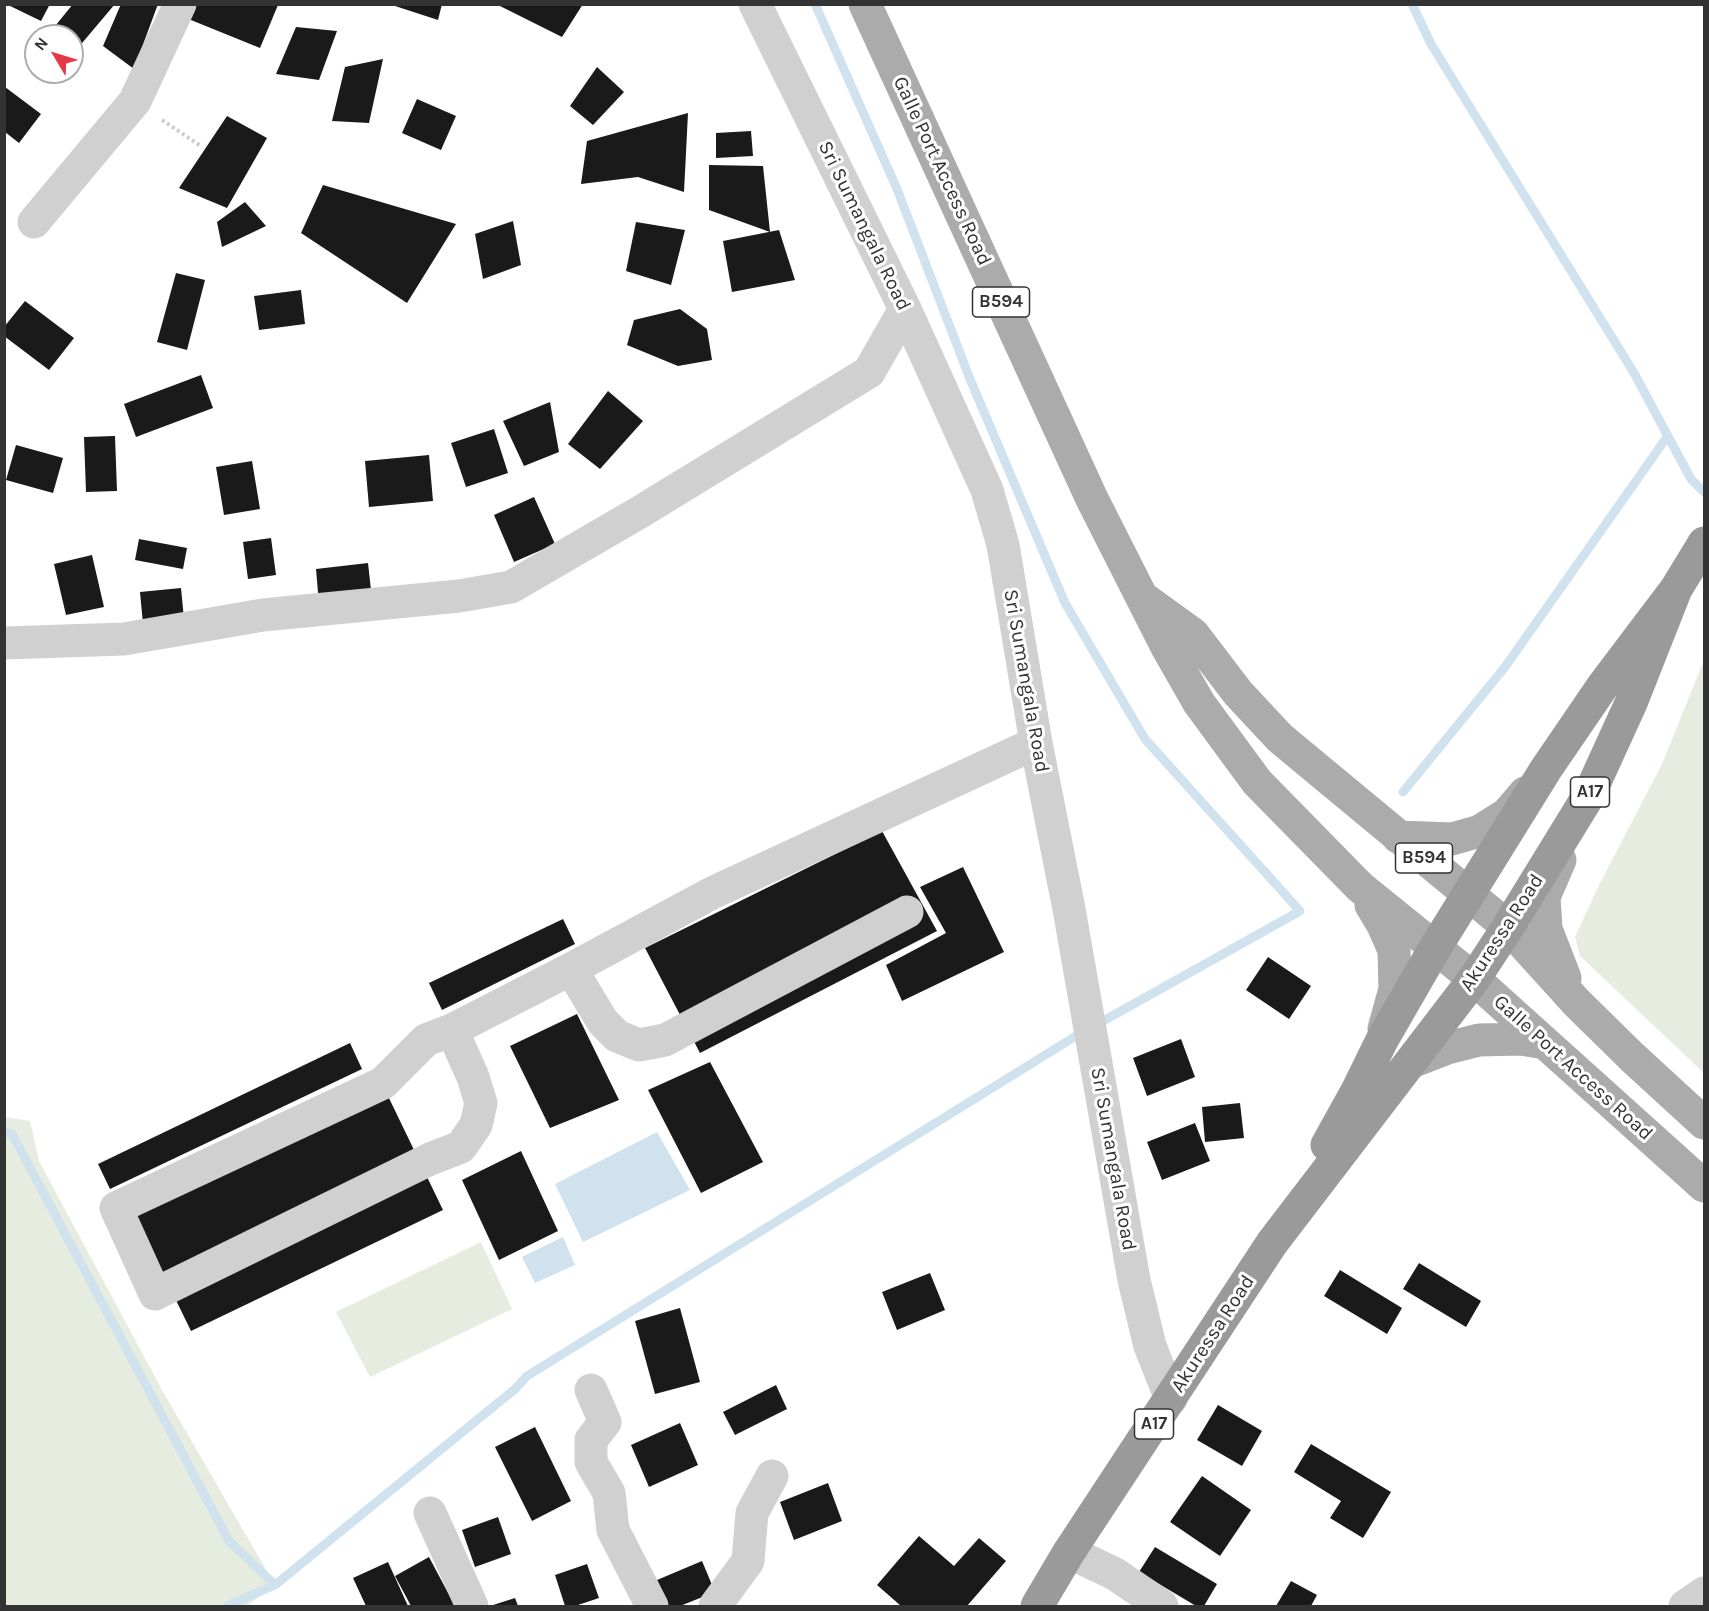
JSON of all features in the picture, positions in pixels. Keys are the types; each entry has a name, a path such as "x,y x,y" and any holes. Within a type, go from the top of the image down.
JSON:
{"highway":[{"name":"Akuressa Road","path":"1037,1606 1069,1551 1272,1243 1357,1091 1382,1040 1435,948 1546,769 1602,687 1676,589 1704,543"},
{"name":"Akuressa Road","path":"1272,1243 1474,979 1508,927 1588,795 1631,703 1676,589"}],"main road":[{"name":"Galle Port Access Road","path":"865,4 1092,499 1167,647 1199,703 1257,782 1360,887 1474,979 1704,1186"},
{"name":"Galle Port Access Road","path":"1142,597 1193,634 1238,693 1280,738 1508,927 1577,1003 1704,1123"},
{"path":"1398,837 1452,839 1480,831 1507,814 1546,769"},
{"path":"1577,1003 1546,929 1544,897 1588,795"},
{"path":"1360,887 1383,925 1394,950 1395,989 1382,1040"},
{"path":"1411,1062 1447,1048 1479,1040 1521,1039 1545,1043"}],"street":[{"path":"34,222 135,100 180,4"},
{"name":"Sri Sumangala Road","path":"755,4 905,309 987,490 1003,545 1036,743 1112,1143 1134,1280 1150,1346 1170,1399"},
{"path":"4,643 124,639 263,615 459,596 511,587 640,512 869,372 905,309"},
{"path":"452,1030 473,1077 481,1103 476,1125 461,1147 419,1165 155,1294 116,1208 383,1083 426,1040 452,1030 712,894 1036,743"},
{"path":"571,969 603,1022 617,1036 639,1045 665,1040 907,912"},
{"path":"591,1390 605,1422 591,1440 591,1462 609,1493 613,1530 652,1606"},
{"path":"715,1606 748,1561 752,1513 772,1476"},
{"path":"430,1513 472,1606"},
{"path":"1069,1551 1115,1574 1162,1606"},
{"path":"1685,1606 1704,1593"}],"path":[{"path":"135,100 201,146"}],"shaded area":[{"path":"1704,660 1704,1073 1580,956 1575,937 1598,887 1663,762"},
{"path":"4,1117 30,1121 39,1161 163,1392 275,1585 247,1606 5,1606"},
{"path":"481,1242 512,1309 370,1377 336,1312"}],"water":[{"path":"657,1132 690,1190 583,1242 555,1184"},
{"path":"563,1237 575,1265 535,1283 522,1257"}],"building":[{"path":"6,4 50,4 41,21"},
{"path":"73,4 115,4 84,41 84,24 57,24"},
{"path":"121,4 158,4 134,69 103,46"},
{"path":"389,4 442,4 438,20"},
{"path":"496,4 583,4 562,37"},
{"path":"192,5 278,5 260,48 186,18"},
{"path":"296,27 337,31 319,80 276,74"},
{"path":"383,59 369,123 332,121 345,67"},
{"path":"597,67 624,92 593,125 570,106"},
{"path":"5,87 41,114 19,143 5,132"},
{"path":"417,99 456,116 441,150 402,133"},
{"path":"688,113 684,192 638,177 581,184 587,141"},
{"path":"227,116 267,138 227,208 179,188"},
{"path":"751,131 753,156 716,158 716,133"},
{"path":"709,165 763,166 770,232 709,210"},
{"path":"323,185 456,224 407,303 301,233"},
{"path":"245,202 266,226 222,247 217,222"},
{"path":"513,221 521,265 483,279 475,234"},
{"path":"636,222 685,230 671,285 626,271"},
{"path":"779,230 795,280 732,292 723,241"},
{"path":"176,273 205,280 187,350 157,342"},
{"path":"301,290 305,324 259,330 254,296"},
{"path":"25,301 74,338 49,370 4,336 4,327"},
{"path":"680,309 707,329 712,360 678,366 627,345 634,320"},
{"path":"201,375 213,408 136,437 124,404"},
{"path":"608,391 643,421 600,469 568,444"},
{"path":"550,402 559,452 524,466 503,421"},
{"path":"494,429 508,473 466,487 451,443"},
{"path":"115,436 117,491 86,492 84,437"},
{"path":"16,445 63,458 53,493 6,480"},
{"path":"429,455 433,501 369,507 365,461"},
{"path":"252,461 260,509 224,515 216,467"},
{"path":"534,497 555,544 514,562 494,515"},
{"path":"271,538 276,575 248,579 243,542"},
{"path":"139,539 187,548 183,569 135,560"},
{"path":"92,555 104,607 66,615 54,564"},
{"path":"368,563 372,599 319,604 316,569"},
{"path":"181,588 184,619 143,624 140,592"},
{"path":"882,831 937,931 700,1053 645,948"},
{"path":"963,867 1004,952 902,1001 886,965 946,933 920,887"},
{"path":"563,919 575,944 442,1010 429,983"},
{"path":"1268,957 1311,986 1289,1019 1246,990"},
{"path":"577,1014 619,1100 550,1128 510,1046"},
{"path":"1181,1039 1195,1077 1147,1096 1133,1058"},
{"path":"350,1043 362,1069 110,1189 98,1164"},
{"path":"710,1062 763,1162 701,1193 648,1090"},
{"path":"387,1094 443,1210 191,1331 133,1212"},
{"path":"1240,1103 1244,1138 1205,1142 1202,1107"},
{"path":"1195,1123 1210,1161 1162,1180 1147,1142"},
{"path":"521,1151 558,1231 499,1260 462,1180"},
{"path":"1419,1263 1481,1301 1466,1327 1403,1289"},
{"path":"1340,1270 1402,1308 1387,1334 1324,1296"},
{"path":"930,1273 945,1310 897,1330 882,1292"},
{"path":"680,1308 700,1382 655,1394 635,1321"},
{"path":"776,1385 787,1409 735,1435 723,1412"},
{"path":"1218,1405 1262,1431 1242,1466 1197,1440"},
{"path":"680,1423 698,1465 649,1487 631,1445"},
{"path":"535,1427 571,1501 532,1521 495,1447"},
{"path":"1311,1444 1391,1492 1363,1538 1330,1518 1341,1501 1294,1472"},
{"path":"1202,1476 1251,1510 1220,1556 1170,1522"},
{"path":"828,1483 842,1521 794,1540 780,1502"},
{"path":"498,1517 511,1554 475,1567 462,1530"},
{"path":"919,1536 954,1566 979,1538 1006,1561 967,1606 901,1606 877,1585"},
{"path":"1155,1547 1217,1584 1204,1606 1196,1606 1139,1572"},
{"path":"429,1557 455,1606 411,1606 395,1576"},
{"path":"702,1561 715,1592 680,1606 668,1606 657,1580"},
{"path":"388,1562 408,1606 366,1606 353,1578"},
{"path":"587,1564 599,1598 575,1606 565,1606 555,1575"},
{"path":"1291,1581 1317,1595 1311,1606 1276,1606"},
{"path":"515,1598 518,1606 490,1606"}],"waterway":[{"path":"815,4 897,189 970,379 1065,603 1145,739 1300,911 1096,1025"},
{"path":"1412,4 1431,44 1634,373 1691,479 1704,492"},
{"path":"1403,792 1505,667 1667,437"},
{"path":"227,1606 275,1585 515,1389 527,1376 1084,1031"},
{"path":"4,1132 12,1134 229,1541 275,1585"}]}
